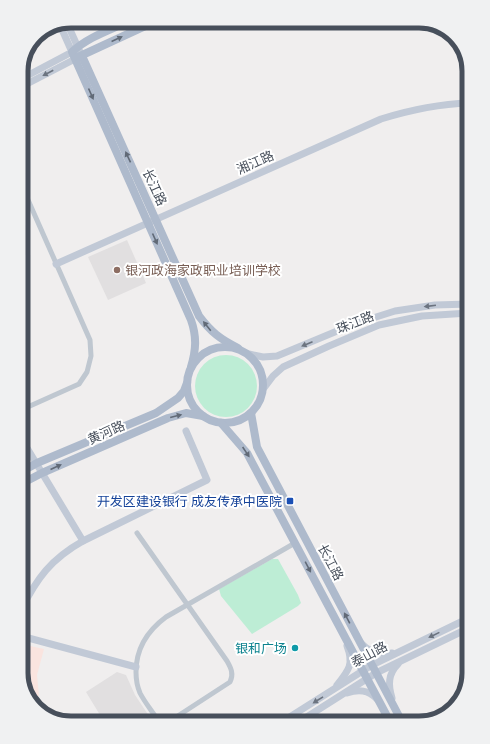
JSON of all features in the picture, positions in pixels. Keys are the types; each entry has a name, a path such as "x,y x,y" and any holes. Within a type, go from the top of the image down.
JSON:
{"main road":[{"name":"长江路","path":"69,28 77,53 194,329 196,338 195,354 191,367"},
{"path":"28,83 77,53 91,38 113,28"},
{"path":"28,76 77,53 139,28"},
{"name":"长江路","path":"63,29 77,53 156,220 199,316 217,337 238,348"},
{"name":"湘江路","path":"56,264 381,119 408,110 441,104 462,103"},
{"path":"249,354 263,357 277,356 354,324 395,310 435,305 462,304"},
{"name":"珠江路","path":"264,388 283,367 379,325 422,316 462,313"},
{"path":"220,346 238,348 249,354 255,360 262,372 264,388 259,402 251,413 234,422 221,423 203,416 191,402 188,394 187,382 191,367 196,360 208,350 220,346"},
{"name":"黄河路","path":"28,468 156,413 178,398 184,391 187,382"},
{"name":"长江路","path":"251,413 258,447 399,716"},
{"name":"黄河路","path":"28,480 168,418 186,414 203,416"},
{"name":"长江路","path":"221,423 247,453 387,716"},
{"path":"28,597 45,571 70,548 207,480 186,431"},
{"path":"28,449 83,541"},
{"name":"泰山路","path":"308,716 337,697 364,675 372,665 462,621"},
{"name":"泰山路","path":"291,716 333,690 364,675 376,673 462,631"},
{"path":"333,690 350,667 350,656 344,636"},
{"path":"28,638 136,667"},
{"path":"359,641 368,650 376,653 383,654 398,652"},
{"path":"393,704 389,685 390,677 393,670 402,660"},
{"path":"337,697 349,692 363,690 370,693 379,702"}],"street":[{"path":"28,200 90,340 91,356 87,372 79,384 28,407"},
{"path":"137,533 232,670 230,682 179,716"},
{"path":"155,716 140,692 136,682 136,667 140,646 155,624 187,604 295,543"}],"shaded area":[{"name":"银河政海家政职业培训学校","path":"127,240 146,283 108,300 88,257"},
{"path":"28,646 44,649 37,675 39,696 35,696 29,684"},
{"path":"117,672 126,675 135,695 149,716 99,716 100,715 86,692"}],"green space":[{"path":"220,355 232,355 248,364 255,374 257,386 255,398 248,408 232,417 220,417 209,412 200,403 195,392 195,380 200,369 209,360"},
{"path":"272,559 278,559 301,603 252,634 221,596 219,589"}],"place":[{"name":"银河政海家政职业培训学校","path":"117,270"},
{"name":"开发区建设银行 成友传承中医院","path":"290,501"},
{"name":"银和广场","path":"295,648"}]}
